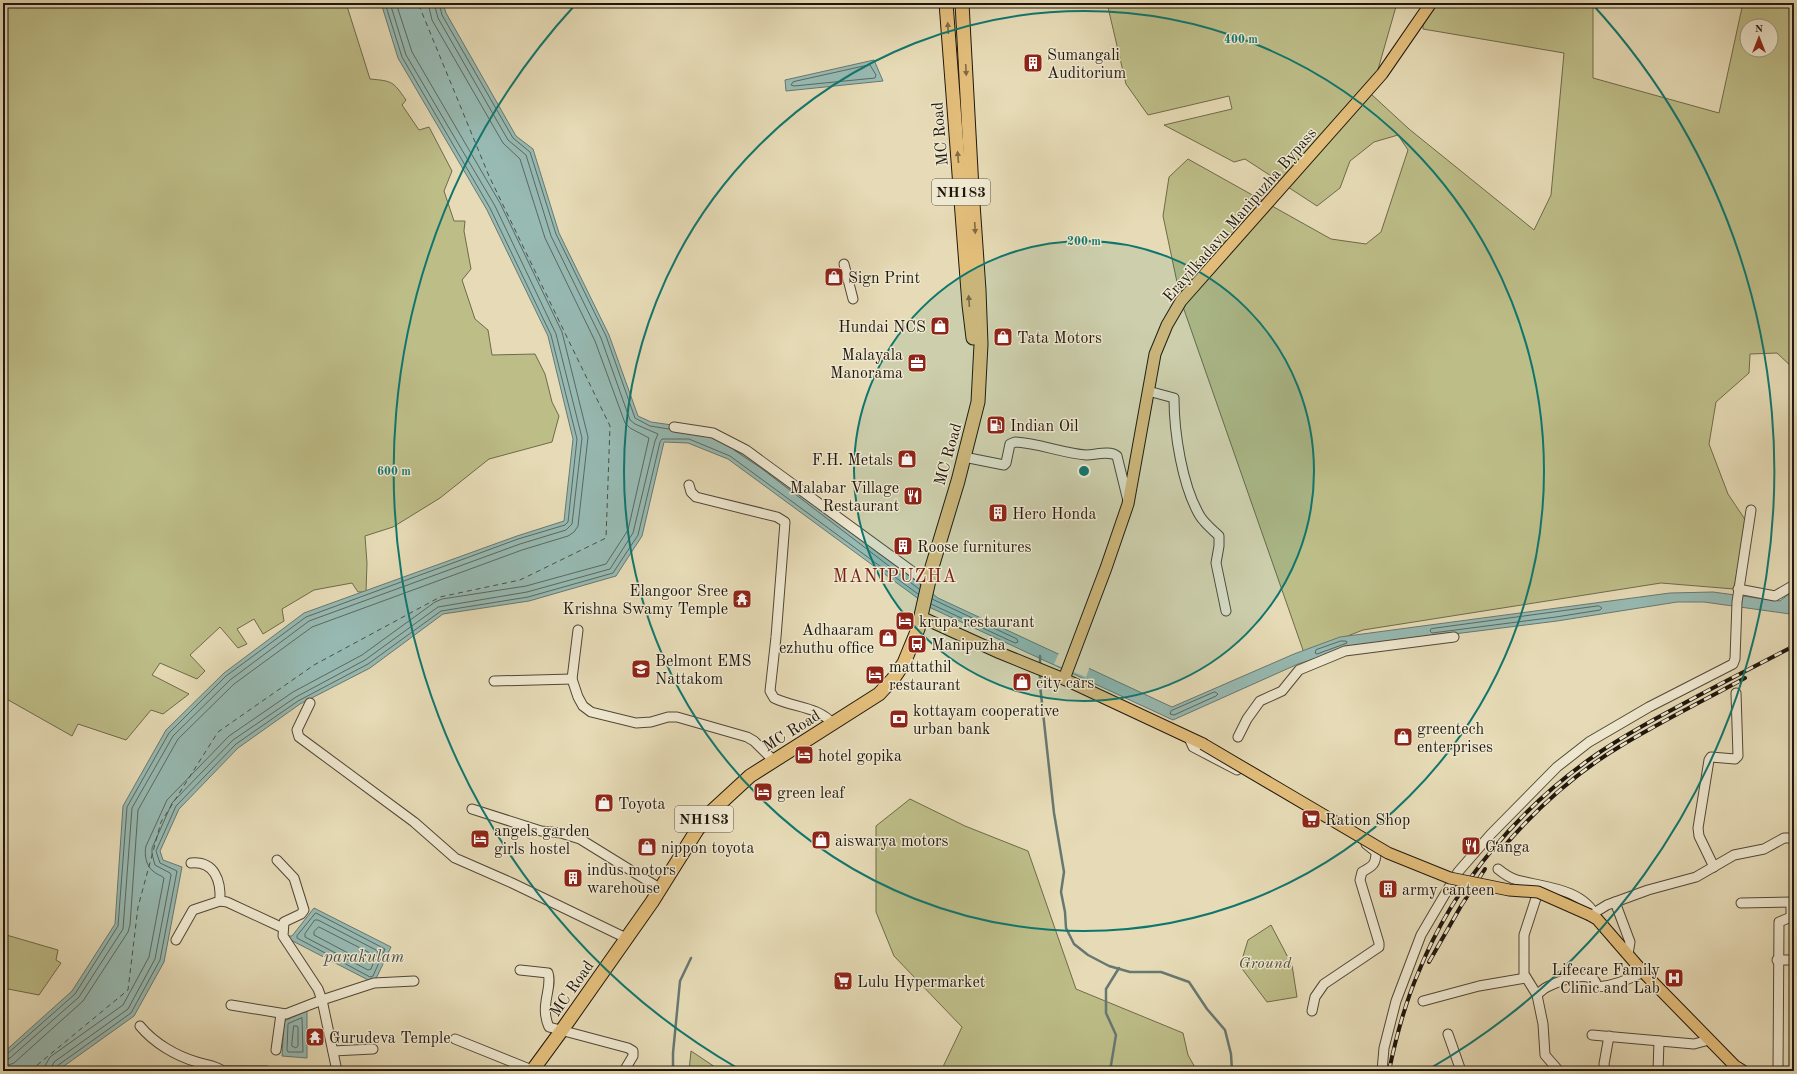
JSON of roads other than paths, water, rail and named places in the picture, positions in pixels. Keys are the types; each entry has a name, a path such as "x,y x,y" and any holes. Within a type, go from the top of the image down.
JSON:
{"highway":[{"name":"MC Road","path":"946,3 969,305 979,381"},
{"name":"MC Road","path":"532,1071 661,889 704,820 750,776 871,700 893,679 904,663 921,617 927,588 976,415 979,381 981,344 979,290 962,3"}],"main road":[{"name":"Erayilkadavu Manipuzha Bypass","path":"1064,679 1106,568 1128,504 1155,354 1167,325 1181,301 1382,74 1430,3"},
{"path":"921,617 1000,653 1064,679 1203,744 1388,853 1450,878 1509,890 1538,892 1594,916 1643,972 1735,1066 1743,1071"}],"street":[{"path":"844,264 853,299"},
{"path":"1148,391 1174,398 1174,421 1180,459 1194,505 1201,518 1219,536 1216,563 1226,611"},
{"path":"674,427 712,433 746,450 927,588"},
{"path":"964,457 1004,464 1006,463 1010,444 1015,442 1076,454 1094,455 1111,453 1117,456 1128,504"},
{"path":"689,485 690,492 696,497 777,517 785,522 776,638 770,691 774,698 817,711 827,716 833,724"},
{"path":"1382,1071 1384,1048 1395,1004 1418,942 1425,926 1458,872 1491,834 1557,767 1589,742 1649,707 1731,666 1734,659 1738,590 1751,510"},
{"path":"1738,590 1775,596 1794,585"},
{"path":"578,630 572,679 578,697 583,706 591,712 636,723 651,722 672,717 692,720 747,737 754,741 774,760"},
{"path":"1238,737 1247,719 1260,701 1282,691 1299,670 1345,651 1454,637"},
{"path":"494,681 572,679"},
{"path":"1714,867 1699,836 1698,828 1708,760 1711,757 1734,759 1738,756 1736,693"},
{"path":"310,703 297,730 299,737 414,822 455,858 626,938"},
{"path":"1189,738 1193,747 1245,774 1372,848 1376,852 1374,865 1362,872 1360,877 1374,921 1379,947 1324,984 1317,992 1312,1011"},
{"path":"472,809 535,830 561,833 580,840 661,889"},
{"path":"1498,869 1517,880 1561,890 1583,902 1594,916 1615,902 1648,890 1689,880 1734,855 1764,849 1784,838 1794,838"},
{"path":"277,860 294,878 304,910 301,914 284,922 283,936 318,989 322,1000 337,1071"},
{"path":"191,863 204,864 215,874 219,883 220,901"},
{"path":"1538,892 1524,935 1524,974 1537,995 1543,1024 1545,1055 1559,1071"},
{"path":"176,940 193,910 220,901 227,902 283,928"},
{"path":"1615,902 1630,942 1628,954"},
{"path":"1741,903 1792,902 1791,917 1779,922 1778,1071"},
{"path":"1778,960 1794,960"},
{"path":"520,970 548,973 549,979 545,1007 546,1020 549,1027 632,1050 634,1055 624,1071"},
{"path":"1537,995 1546,987 1582,975 1592,977 1597,982 1597,987 1610,986 1632,978 1643,972"},
{"path":"1423,1001 1479,986 1526,978"},
{"path":"230,1005 286,1014 322,1000 374,983 414,981"},
{"path":"276,1050 281,1014"},
{"path":"140,1026 147,1034 170,1051 196,1062 218,1067 223,1071 267,1071"},
{"path":"1448,1034 1461,1071"},
{"path":"1592,1035 1694,1044 1709,1040"},
{"path":"1605,1071 1604,1064 1609,1036"},
{"path":"455,1039 532,1071"},
{"path":"1658,1071 1659,1041"},
{"path":"333,1051 374,1049"}],"water":[{"path":"381,3 443,3 446,13 516,136 533,149 559,233 609,335 638,416 651,422 700,429 763,464 938,598 1172,707 1294,654 1340,637 1670,593 1713,592 1780,601 1794,590 1794,600 1790,614 1704,602 1677,602 1557,621 1351,647 1298,664 1173,720 931,608 728,459 688,443 664,442 642,536 616,576 529,601 443,614 370,668 300,704 238,748 179,809 160,851 163,860 182,867 164,962 134,1016 57,1071 3,1071 3,1053 72,991 115,924 123,806 166,730 224,673 304,613 517,536 564,521 573,439 548,336 487,210 398,58"},
{"path":"874,60 883,81 786,91 785,80"},
{"name":"parakulam","path":"314,908 391,947 374,983 283,936 292,936"},
{"path":"307,1011 307,1058 282,1056 284,1021"}],"waterway":[{"path":"1040,656 1040,667"},
{"path":"1040,674 1054,813 1064,872 1061,892 1065,912 1066,928 1074,944 1088,955 1109,966 1130,972 1161,972 1189,982 1207,1009 1225,1030 1231,1054 1232,1071"},
{"path":"673,1071 673,1053 680,981 691,958"},
{"path":"1110,1071 1116,1035 1106,1013 1106,989 1119,968"}],"railway":[{"path":"1389,1071 1405,1008 1414,983 1434,939 1470,878 1516,823 1569,775 1614,743 1682,704 1794,646"},
{"path":"1500,851 1555,794 1586,769 1650,729 1745,678"},
{"path":"1429,962 1461,906 1485,869"}],"place":[{"name":"Sumangali Auditorium","path":"1033,63"},
{"name":"Sign Print","path":"834,277"},
{"name":"Hundai NCS","path":"940,326"},
{"name":"Tata Motors","path":"1003,337"},
{"name":"Malayala Manorama","path":"917,363"},
{"name":"Indian Oil","path":"996,425"},
{"name":"F.H. Metals","path":"907,459"},
{"name":"Malabar Village Restaurant","path":"913,496"},
{"name":"Hero Honda","path":"998,513"},
{"name":"Roose furnitures","path":"903,546"},
{"name":"Elangoor Sree Krishna Swamy Temple","path":"742,599"},
{"name":"krupa restaurant","path":"905,621"},
{"name":"Adhaaram ezhuthu office","path":"888,638"},
{"name":"Manipuzha","path":"917,644"},
{"name":"Belmont EMS Nattakom","path":"641,669"},
{"name":"mattathil restaurant","path":"875,675"},
{"name":"city cars","path":"1022,682"},
{"name":"kottayam cooperative urban bank","path":"899,719"},
{"name":"greentech enterprises","path":"1403,737"},
{"name":"hotel gopika","path":"804,755"},
{"name":"green leaf","path":"763,792"},
{"name":"Toyota","path":"604,803"},
{"name":"Ration Shop","path":"1311,819"},
{"name":"angels garden girls hostel","path":"480,839"},
{"name":"aiswarya motors","path":"821,840"},
{"name":"Ganga","path":"1471,846"},
{"name":"nippon toyota","path":"647,847"},
{"name":"indus motors warehouse","path":"573,878"},
{"name":"army canteen","path":"1388,889"},
{"name":"Lifecare Family Clinic and Lab","path":"1674,978"},
{"name":"Lulu Hypermarket","path":"843,981"},
{"name":"Gurudeva Temple","path":"315,1037"}],"district":[{"name":"MANIPUZHA","path":"895,576"}],"park label":[{"name":"Ground","path":"1265,962"}]}
